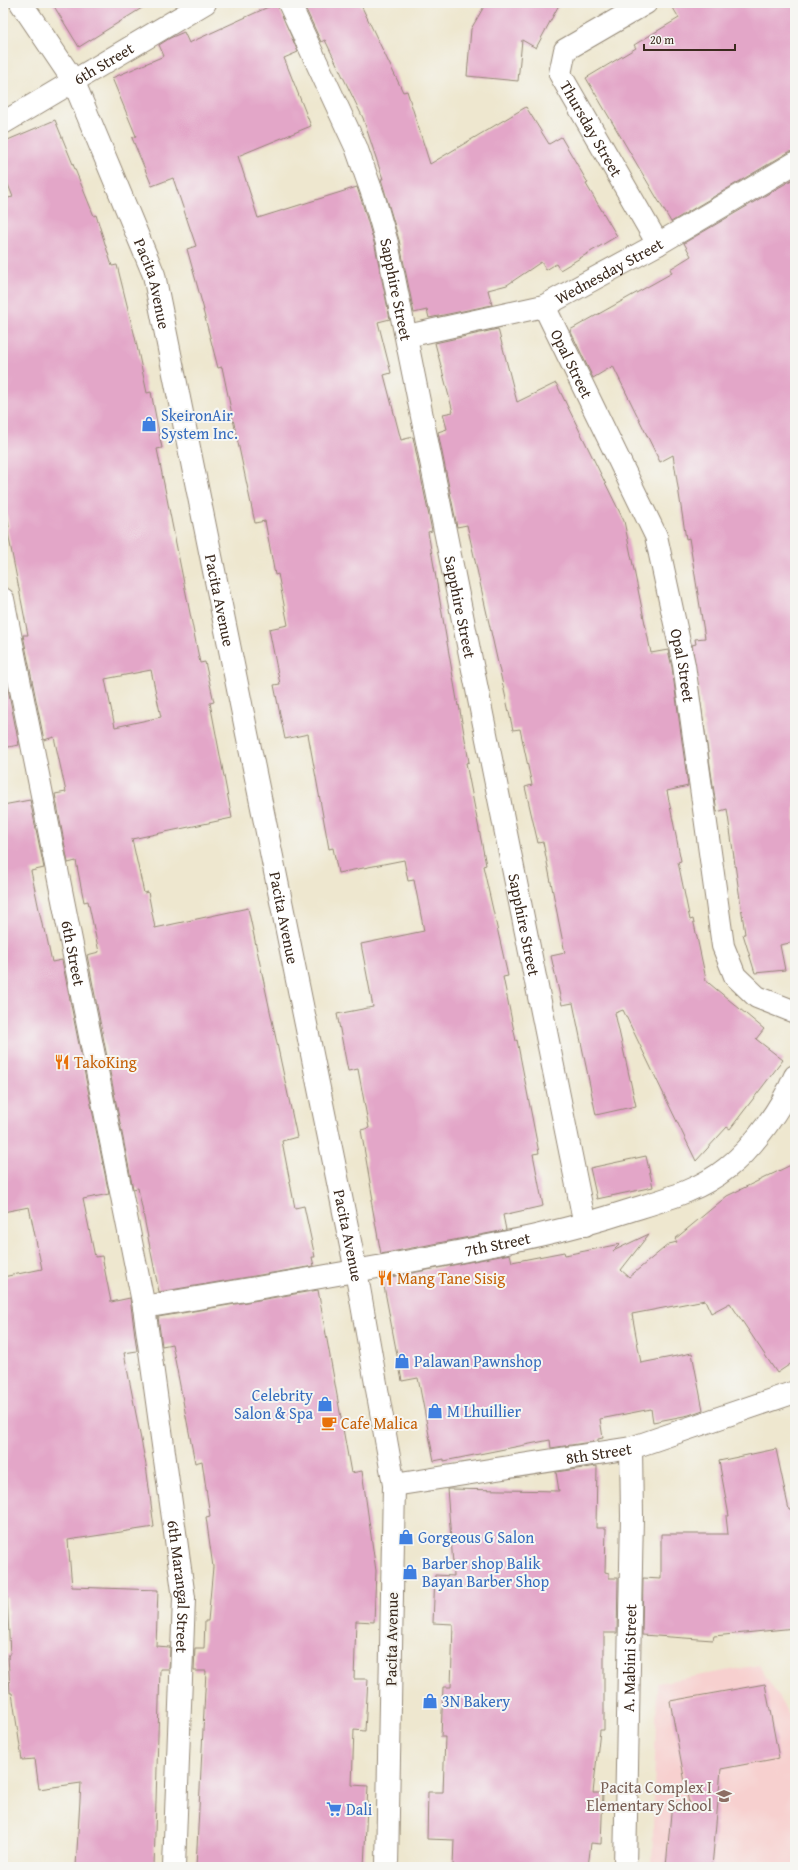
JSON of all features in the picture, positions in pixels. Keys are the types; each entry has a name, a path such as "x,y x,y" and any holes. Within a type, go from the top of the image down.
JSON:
{"street":[{"name":"Pacita Avenue","path":"21,3 73,80 154,275 356,1271 394,1485 387,1867"},
{"name":"6th Street","path":"3,123 73,80 205,3"},
{"name":"Sapphire Street","path":"289,3 359,154 374,198 387,244 407,336 585,1225"},
{"name":"Thursday Street","path":"646,3 566,50 560,74 658,244"},
{"name":"Wednesday Street","path":"407,336 544,306 658,244 795,163"},
{"name":"Opal Street","path":"544,306 656,536 684,665 723,946 735,976 757,997 795,1012"},
{"name":"6th Street","path":"3,599 144,1307"},
{"name":"7th Street","path":"144,1307 356,1271 540,1236 585,1225 691,1190 727,1168 755,1140 789,1091 795,1076"},
{"name":"6th Marangal Street","path":"144,1307 184,1598 174,1867"},
{"name":"8th Street","path":"394,1485 631,1448 795,1392"},
{"name":"A. Mabini Street","path":"625,1867 632,1516 631,1448"}],"shaded area":[{"name":"Pacita Complex Ⅰ Elementary School","path":"759,1665 795,1725 795,1867 652,1867 657,1683"}],"building":[{"path":"52,3 150,3 79,47"},
{"path":"277,3 298,52 284,58 311,126 238,156 258,218 357,187 362,202 375,246 390,319 378,322 391,373 384,375 401,440 413,437 432,531 428,532 469,762 466,763 486,865 483,866 508,976 503,977 539,1153 533,1154 543,1206 503,1215 506,1230 381,1254 371,1200 373,1200 361,1130 369,1128 358,1069 348,1071 337,1014 373,1007 361,944 424,931 414,880 408,881 404,860 338,873 333,848 329,849 308,734 285,739 274,685 280,684 269,629 288,625 278,574 275,575 265,521 255,523 222,367 218,368 187,249 196,246 173,178 152,186 132,138 136,136 112,78 164,56 159,45 170,38 184,32 189,43"},
{"path":"303,3 360,3 403,92 407,91 430,164 526,107 549,144 561,137 588,183 586,184 617,236 560,270 556,264 546,270 541,262 507,285 488,290 492,305 429,318 427,310 414,313 399,240 381,179 383,179 363,118 325,40 321,42"},
{"path":"486,3 560,3 536,48 522,40 518,81 467,76 471,29"},
{"path":"670,3 795,3 795,151 789,152 671,222 586,78 636,48 634,45 679,18"},
{"path":"55,120 94,216 96,215 112,266 117,265 147,393 151,392 162,448 157,449 200,663 205,662 214,702 210,703 232,818 132,839 144,893 148,892 155,928 248,908 297,1137 282,1141 295,1208 304,1206 315,1257 312,1257 314,1266 159,1292 138,1188 133,1189 87,955 99,952 88,901 84,902 76,861 68,863 55,794 66,792 54,737 44,740 23,635 28,635 7,528 9,527 3,496 3,199 13,197 3,172 3,142","holes":["151,670 161,717 115,727 105,679"]},
{"path":"795,178 795,942 780,945 785,970 755,973 743,934 745,934 727,809 717,812 692,645 696,644 695,639 705,638 689,538 686,539 673,455 660,462 613,366 593,378 570,330 672,273 670,269 691,256 684,243"},
{"path":"498,329 517,402 556,383 624,521 651,653 668,650 672,667 688,786 667,791 681,861 678,862 690,920 693,919 706,979 704,979 764,1029 756,1039 783,1060 730,1129 727,1127 696,1161 623,1010 615,1013 636,1106 596,1115 573,1003 562,1005 551,956 565,953 543,842 538,843 525,787 532,785 520,729 513,730 467,525 457,527 438,432 447,429 443,414 453,412 435,343"},
{"path":"3,663 19,745 3,748"},
{"path":"30,800 44,868 31,871 43,929 45,929 52,962 62,960 109,1194 83,1199 95,1257 102,1256 111,1302 130,1298 137,1351 124,1353 146,1465 154,1527 68,1540 72,1587 158,1590 156,1646 170,1647 169,1669 160,1669 154,1867 76,1867 81,1783 39,1789 35,1759 22,1760 12,1693 10,1693 7,1597 3,1597 3,1277 42,1269 29,1207 3,1212 3,805"},
{"path":"646,1156 653,1187 597,1199 590,1168"},
{"path":"795,1163 795,1361 777,1373 730,1303 711,1313 705,1300 632,1314 641,1363 692,1353 703,1410 689,1415 653,1422 651,1409 600,1419 603,1438 598,1439 598,1441 551,1448 550,1440 444,1461 444,1459 434,1461 418,1378 402,1381 383,1281 386,1280 386,1278 510,1254 512,1262 564,1252 565,1255 620,1244 613,1251 649,1234 621,1270 629,1277 669,1244 677,1242 675,1239 727,1196"},
{"path":"318,1290 351,1473 362,1471 376,1571 374,1622 356,1621 354,1679 368,1679 365,1731 354,1730 352,1785 368,1786 364,1867 196,1867 206,1671 194,1671 195,1648 204,1648 205,1621 208,1621 213,1567 206,1517 210,1516 202,1461 195,1463 172,1344 162,1346 158,1317"},
{"path":"776,1449 789,1510 795,1510 795,1628 714,1636 713,1640 642,1635 643,1578 661,1579 661,1534 728,1534 726,1516 729,1516 719,1461"},
{"path":"597,1466 596,1528 606,1528 605,1572 609,1573 609,1578 618,1578 617,1633 604,1633 604,1730 600,1730 593,1793 603,1793 601,1844 591,1843 588,1867 453,1867 454,1840 427,1839 428,1792 443,1792 445,1737 441,1737 443,1687 451,1687 453,1624 433,1623 435,1575 454,1576 447,1489 559,1491 556,1472"},
{"path":"765,1684 779,1758 721,1769 712,1867 666,1867 672,1802 689,1804 670,1701"}],"place":[{"name":"SkeironAir System Inc.","path":"149,424"},
{"name":"TakoKing","path":"62,1062"},
{"name":"Mang Tane Sisig","path":"385,1278"},
{"name":"Palawan Pawnshop","path":"402,1361"},
{"name":"Celebrity Salon & Spa","path":"325,1404"},
{"name":"M Lhuillier","path":"435,1411"},
{"name":"Cafe Malica","path":"329,1423"},
{"name":"Gorgeous G Salon","path":"406,1537"},
{"name":"Barber shop Balik Bayan Barber Shop","path":"410,1572"},
{"name":"3N Bakery","path":"430,1701"},
{"name":"Pacita Complex Ⅰ Elementary School","path":"724,1796"},
{"name":"Dali","path":"334,1809"}]}
